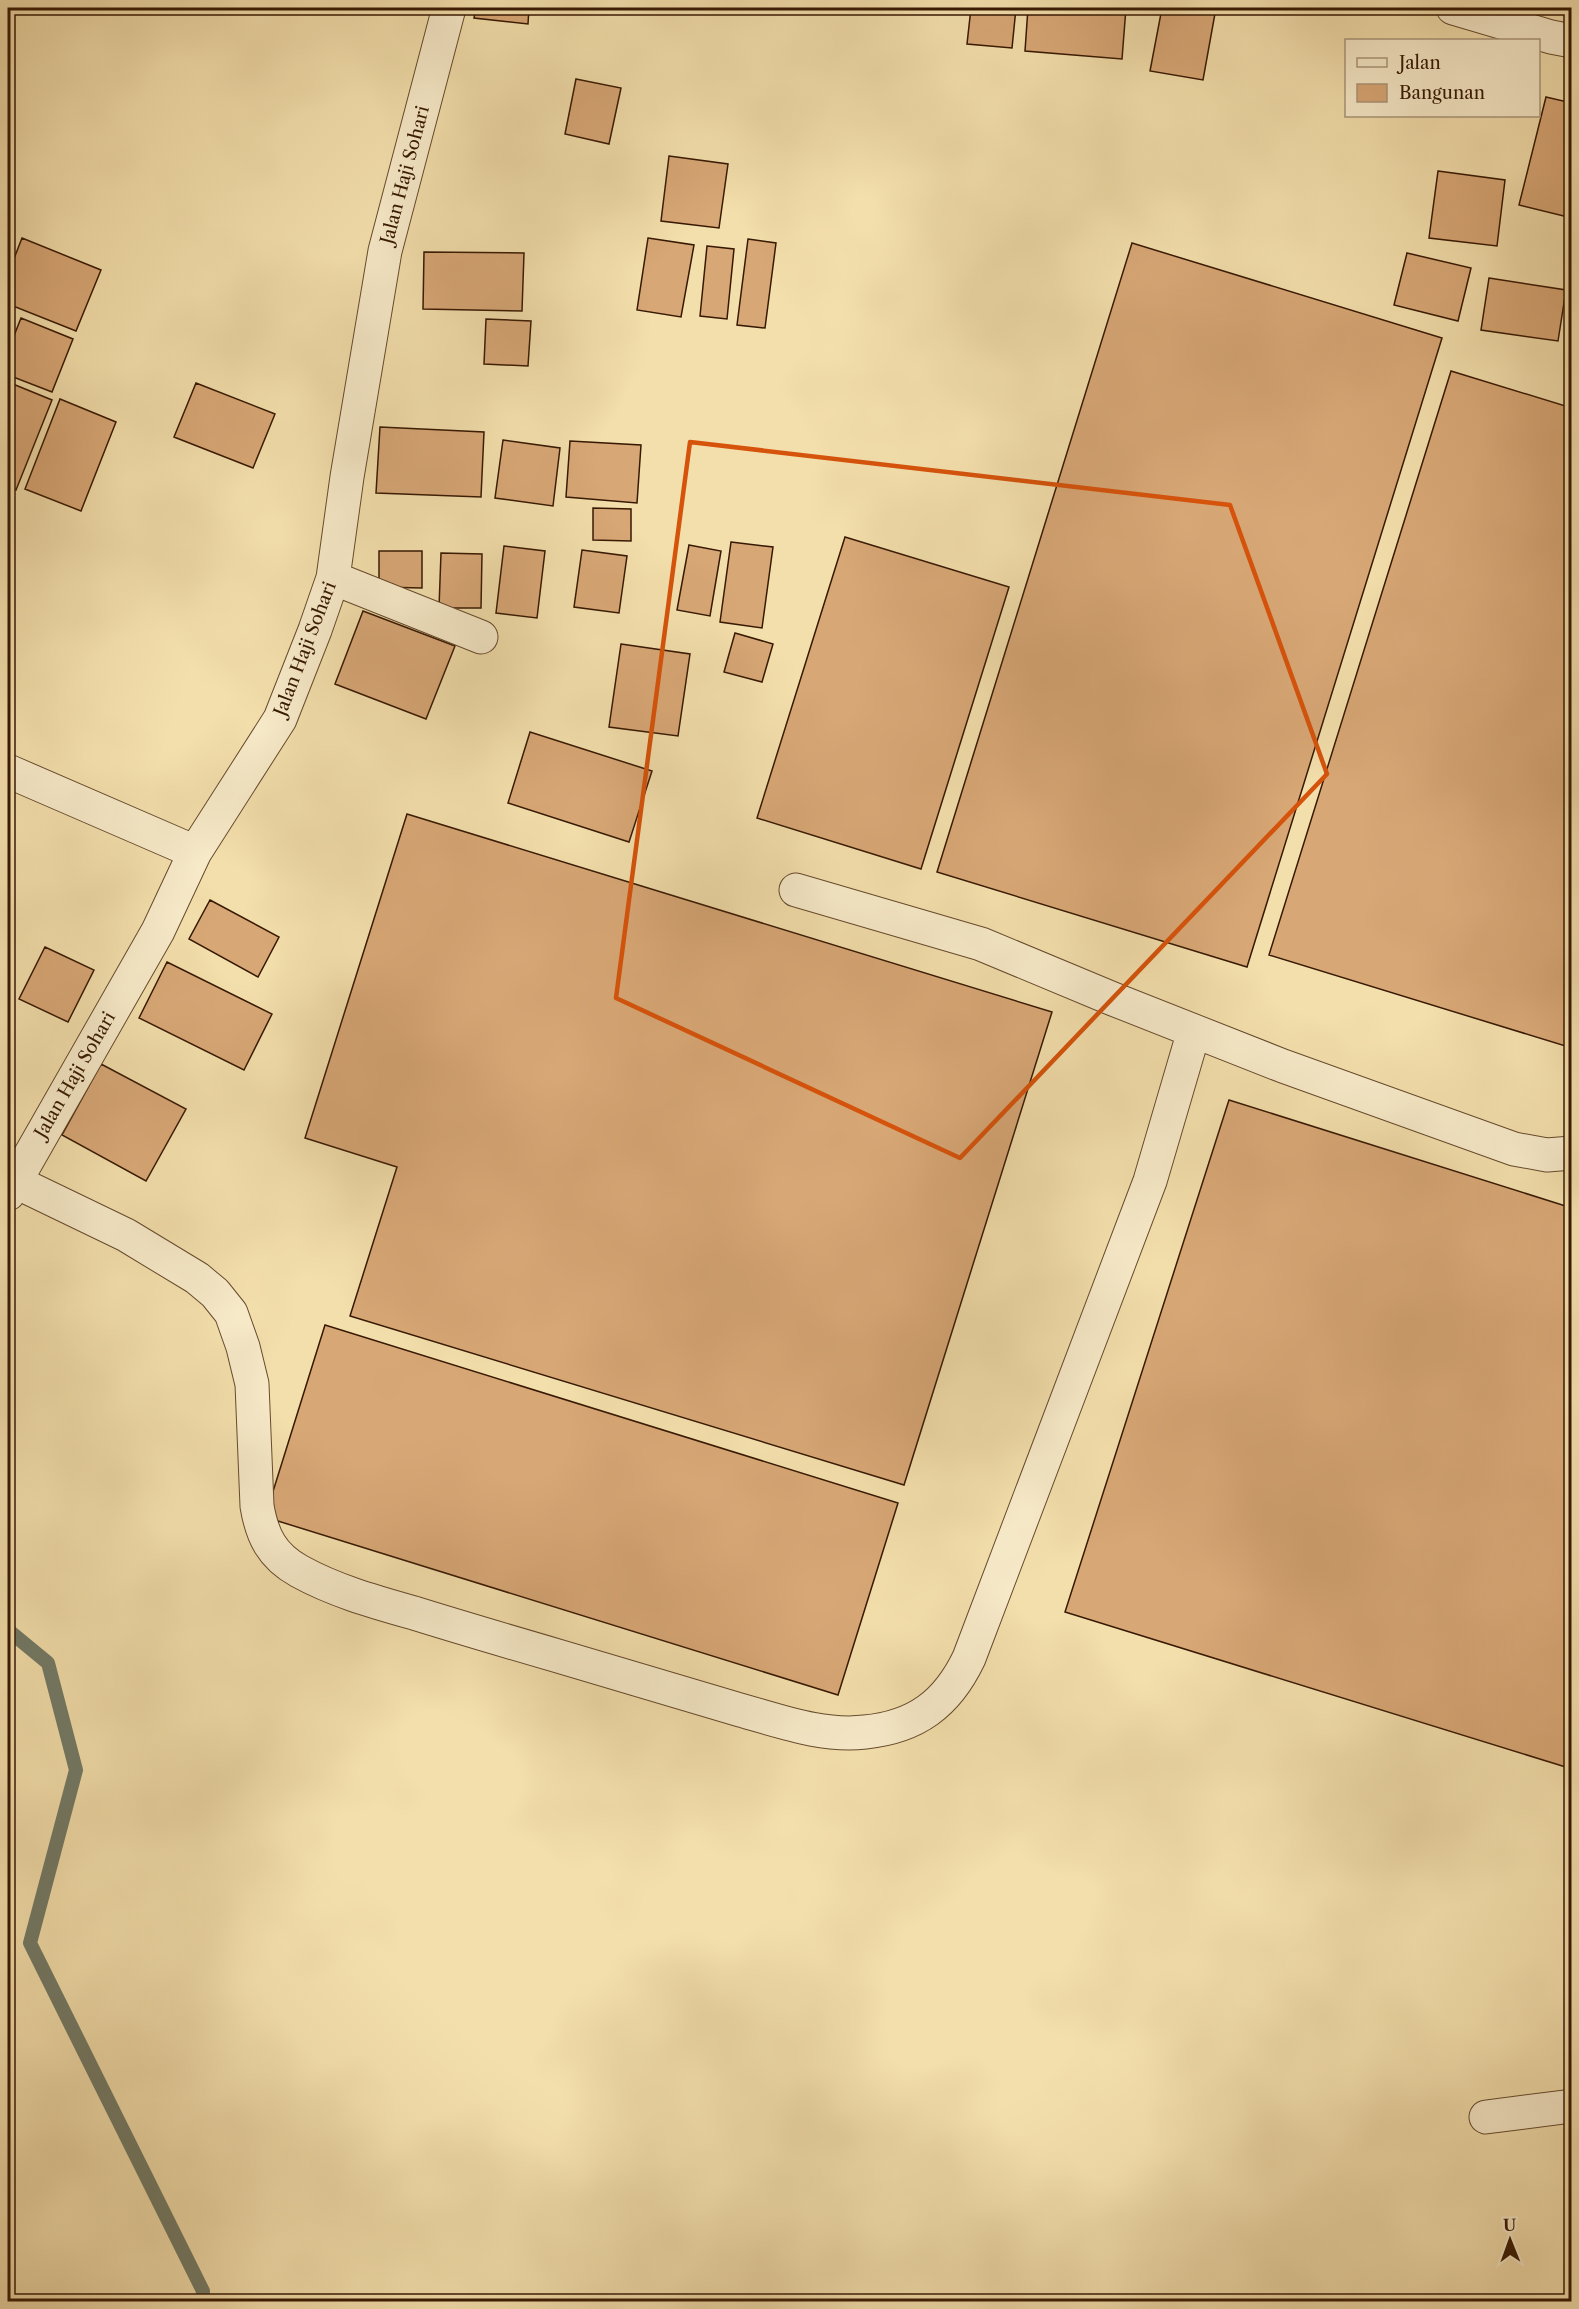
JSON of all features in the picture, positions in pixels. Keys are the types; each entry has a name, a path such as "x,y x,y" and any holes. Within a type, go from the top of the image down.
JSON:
{"street":[{"name":"Jalan Haji Sohari","path":"11,1188 158,931 195,852 280,719 333,578 384,251 449,8"},
{"path":"1453,8 1572,41"},
{"path":"333,578 481,638"},
{"path":"8,771 195,852"},
{"path":"796,890 981,944 1283,1066 1514,1149 1547,1155 1572,1152"},
{"path":"11,1188 126,1235 196,1278 215,1293 231,1312 252,1384 256,1506 260,1524 264,1537 279,1556 299,1571 354,1596 696,1697 796,1725 840,1733 863,1733 908,1722 931,1710 960,1677 969,1658 1150,1181 1194,1031"},
{"path":"1486,2117 1572,2106"}],"highlighted area":[{"path":"690,442 1230,505 1327,774 960,1158 616,998"}],"building":[{"path":"476,8 529,8 528,24 474,18"},
{"path":"971,8 1016,8 1012,48 967,44"},
{"path":"1028,8 1126,8 1122,59 1025,51"},
{"path":"1162,8 1216,8 1203,80 1150,71"},
{"path":"576,79 621,88 609,144 565,134"},
{"path":"1546,97 1572,103 1572,218 1519,205"},
{"path":"669,156 728,164 719,228 661,221"},
{"path":"1438,171 1505,180 1497,246 1429,238"},
{"path":"22,238 101,270 76,331 8,304 8,274"},
{"path":"648,238 694,245 681,317 637,310"},
{"path":"748,239 776,243 765,328 737,325"},
{"path":"1132,243 1442,338 1247,967 937,872"},
{"path":"707,246 734,249 727,319 700,316"},
{"path":"424,252 524,253 522,311 423,309"},
{"path":"1407,253 1471,268 1458,321 1394,305"},
{"path":"1489,278 1566,290 1558,341 1481,330"},
{"path":"21,318 73,339 52,392 8,375 8,351"},
{"path":"486,319 531,321 528,366 484,364"},
{"path":"1451,371 1572,408 1572,1048 1269,955"},
{"path":"8,382 52,400 16,490 8,486"},
{"path":"196,383 275,414 253,468 174,437"},
{"path":"60,399 116,422 81,511 25,489"},
{"path":"380,427 484,432 481,497 376,493"},
{"path":"503,440 560,448 553,506 495,498"},
{"path":"570,441 641,445 637,503 566,497"},
{"path":"593,508 631,509 631,541 593,540"},
{"path":"845,537 1009,587 921,869 757,818"},
{"path":"731,542 773,547 762,628 720,622"},
{"path":"689,545 721,551 710,616 677,610"},
{"path":"504,546 545,551 537,618 496,613"},
{"path":"582,550 627,556 619,613 574,607"},
{"path":"379,551 422,551 422,588 379,587"},
{"path":"441,553 482,554 481,608 439,608"},
{"path":"363,611 455,646 426,719 335,684"},
{"path":"735,633 773,644 762,682 724,672"},
{"path":"621,644 690,654 678,736 609,727"},
{"path":"530,732 652,771 629,842 508,803"},
{"path":"407,814 1052,1012 904,1485 350,1316 397,1167 305,1138"},
{"path":"210,900 279,937 258,977 189,939"},
{"path":"45,947 94,970 68,1022 19,999"},
{"path":"167,962 272,1014 244,1070 139,1018"},
{"path":"101,1064 186,1109 146,1181 62,1135"},
{"path":"1229,1100 1572,1208 1572,1769 1065,1612"},
{"path":"325,1325 898,1503 838,1695 265,1517"}],"waterway":[{"path":"8,1630 48,1663 76,1770 30,1943 203,2291 202,2302"}]}
